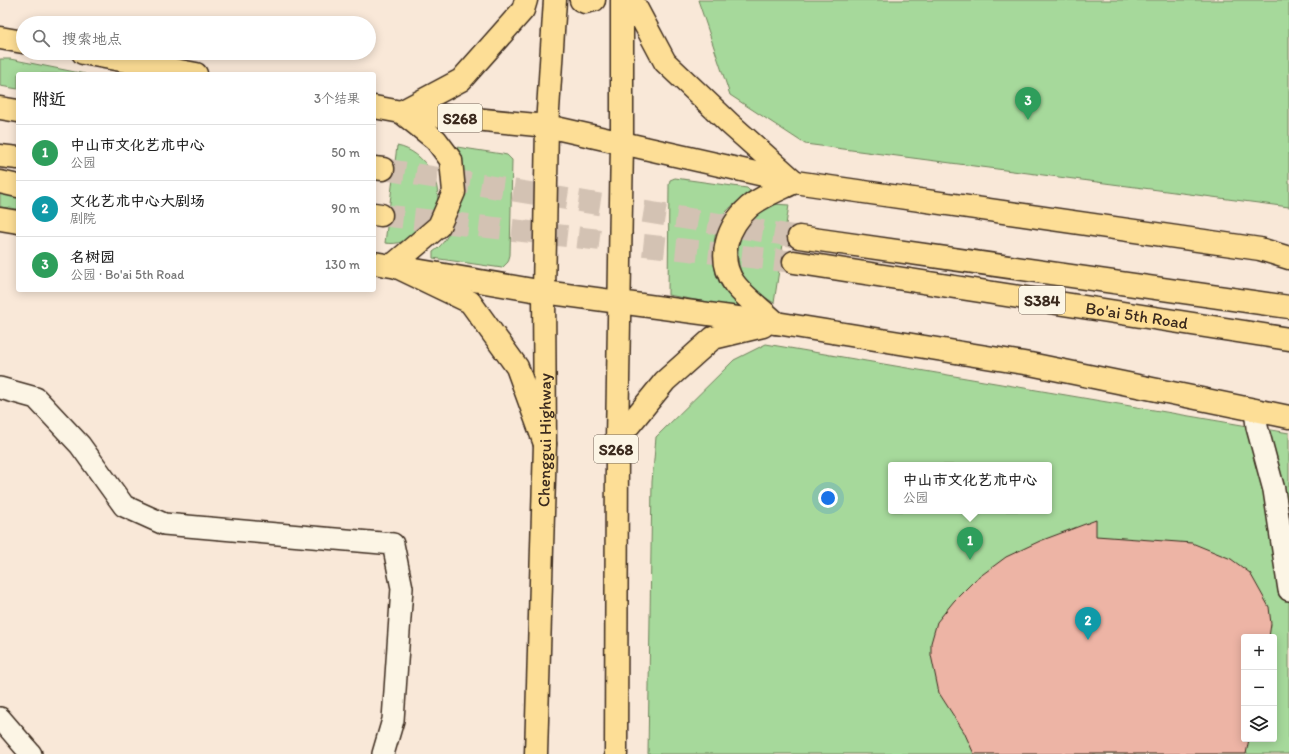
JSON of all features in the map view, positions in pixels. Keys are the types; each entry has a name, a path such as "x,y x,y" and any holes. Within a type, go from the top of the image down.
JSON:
{"main road":[{"path":"383,264 439,226 454,192 452,160 436,140 401,112 461,80 523,10 526,0"},
{"name":"Chenggui Highway","path":"536,754 545,444 544,292 547,126 555,0"},
{"path":"581,0 585,2 594,0"},
{"path":"622,0 622,143 795,182 1260,249 1289,258"},
{"path":"632,0 665,62 729,123 795,182"},
{"path":"0,38 16,41"},
{"path":"120,60 185,72"},
{"name":"S268","path":"376,107 401,112 547,126 622,143 616,440 616,754"},
{"path":"0,108 16,111"},
{"path":"0,156 16,158"},
{"path":"0,182 16,186"},
{"path":"776,323 734,283 725,257 727,240 733,224 750,206 795,182"},
{"path":"0,219 16,222"},
{"name":"Bo'ai 5th Road","path":"800,237 1289,306"},
{"name":"Bo'ai 5th Road","path":"794,262 1289,339"},
{"path":"383,264 544,292 776,323 1030,364 1289,417"},
{"path":"383,264 470,302 516,367 545,444"},
{"path":"616,440 665,381 713,338 776,323"}],"street":[{"path":"0,388 36,398 80,445 124,506 164,524 393,544 402,588 393,720 384,754"},
{"path":"1255,410 1257,427 1282,490 1289,590"},
{"path":"0,718 31,754"}],"green space":[{"path":"698,0 1289,0 1289,207 805,144 730,95"},
{"path":"0,59 10,59 75,72 16,72 16,89 0,86"},
{"path":"444,145 507,155 512,160 510,255 508,262 502,268 433,258 433,252 442,244 452,228 457,216 460,196 456,177"},
{"path":"397,146 407,149 416,155 431,171 438,192 437,203 433,217 414,235 399,243 385,243"},
{"path":"675,178 747,188 751,192 749,195 732,206 723,216 719,223 714,242 715,271 718,280 730,296 745,309 668,295 669,185 670,180"},
{"path":"0,192 16,195 16,209 0,207"},
{"path":"773,204 789,205 774,303 760,295 746,282 739,264 738,255 741,236 750,219 757,212"},
{"path":"766,344 1289,433 1289,754 648,754 652,482 656,437 734,360"}],"building":[{"path":"1096,520 1096,536 1192,543 1231,559 1250,573 1269,607 1271,624 1269,634 1241,634 1241,742 1248,742 1246,754 974,754 964,732 939,693 931,655 931,643 937,622 954,601 975,580 1006,557 1040,541"}],"tunnel":[{"path":"383,169 799,237"},
{"path":"381,215 794,262"}],"place":[{"name":"名树园","path":"1028,120"},
{"name":"中山市文化艺术中心","path":"970,560"},
{"name":"文化艺术中心大剧场","path":"1088,640"}]}
